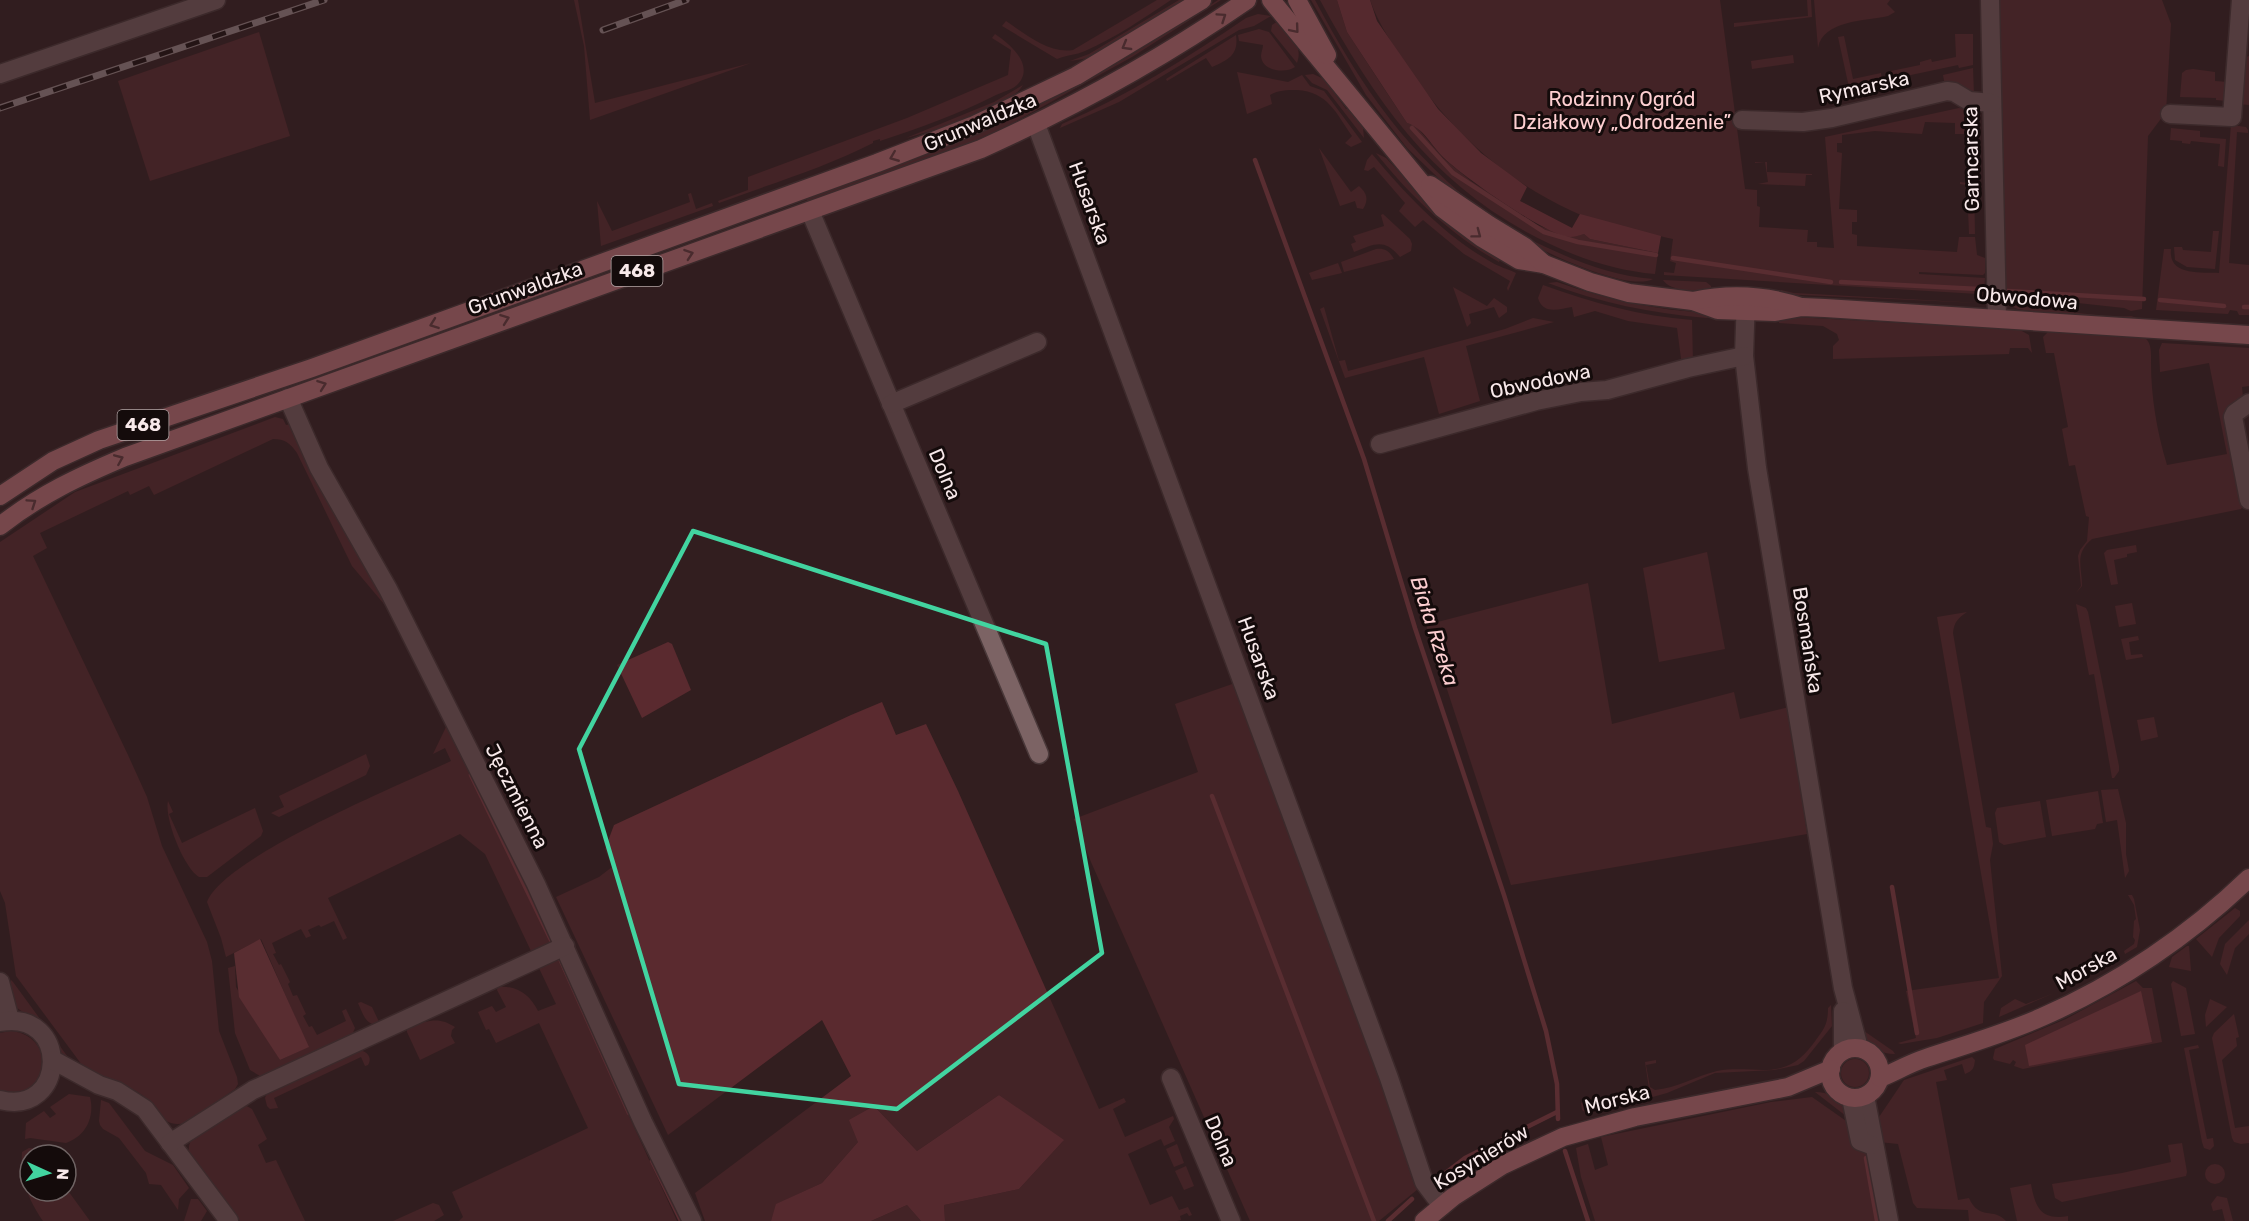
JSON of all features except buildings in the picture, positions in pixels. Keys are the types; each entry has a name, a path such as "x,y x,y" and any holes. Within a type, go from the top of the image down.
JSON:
{"main road":[{"name":"Grunwaldzka","path":"0,496 53,461 99,440 312,368 855,172 972,126 1076,76 1202,0"},
{"name":"Grunwaldzka","path":"0,526 37,498 125,456 942,164 1036,124 1132,74 1247,0"},
{"name":"Obwodowa","path":"1271,0 1442,207 1482,238 1519,260 1544,264 1590,282 1629,292 1694,301 1718,310 1746,304 1775,312 1802,307 2249,335"},
{"name":"Obwodowa","path":"1297,0 1344,88"},
{"name":"Morska","path":"1858,1097 1872,1092 1880,1078 1923,1059 1992,1037 2043,1017 2084,997 2132,969 2182,934 2249,878"},
{"path":"1858,1097 1845,1096 1835,1088 1830,1069 1837,1056 1851,1050 1872,1054 1879,1065 1880,1078"},
{"name":"Morska","path":"1876,1059 1923,1059"},
{"name":"Morska","path":"1563,1137 1635,1117 1788,1087 1830,1069"},
{"name":"Morska","path":"1788,1087 1835,1088"},
{"name":"Kosynierów","path":"1424,1221 1442,1206 1503,1165 1563,1137"}],"street":[{"path":"0,74 216,0"},
{"name":"Garncarska","path":"1990,0 1997,318"},
{"path":"2170,114 2232,117 2243,52 2241,0"},
{"name":"Rymarska","path":"1742,120 1803,122 1832,118 1947,91 1954,92 1969,101 1992,103"},
{"name":"Husarska","path":"1036,124 1389,1078 1424,1182 1442,1206"},
{"name":"Dolna","path":"810,211 1039,754"},
{"name":"Bosmańska","path":"1746,304 1744,356 1759,478 1843,988 1851,1050"},
{"path":"891,404 1036,342"},
{"name":"Obwodowa","path":"1380,444 1536,401 1581,392 1607,390 1688,368 1744,356"},
{"name":"Jęczmienna","path":"288,398 319,468 388,589 452,720 476,763 565,946 643,1122 692,1221"},
{"path":"2249,403 2233,417 2249,500"},
{"path":"170,1143 253,1090 565,946"},
{"path":"0,982 5,1021 26,1023 40,1031 50,1044 53,1060 48,1081 41,1091 20,1102 0,1100"},
{"path":"53,1060 99,1085 117,1091 145,1109 229,1221"},
{"name":"Dolna","path":"1171,1078 1231,1221"},
{"path":"48,1081 99,1085"},
{"path":"1858,1097 1889,1221"}],"highlighted area":[{"path":"693,531 1046,644 1102,953 897,1109 679,1084 579,749"}],"green space":[{"path":"574,0 578,0 595,103 751,63 590,120 584,46"},
{"path":"1157,0 1171,0 1107,40 1082,52 1057,59 1002,26 1006,21 1046,46 1073,50"},
{"path":"1179,0 1186,0 1089,58 1070,61 1089,54"},
{"path":"1221,0 1132,57 1004,128 950,151 808,203 806,198 957,142 1044,102 1132,54"},
{"path":"1311,0 1315,0 1350,62 1389,118 1434,169 1488,215 1455,194 1407,148 1366,95"},
{"path":"1320,0 1337,0 1347,32 1407,123 1416,126 1443,158 1471,181 1537,225 1570,237 1584,234 1590,239 1658,253 1655,274 1588,260 1550,244 1511,223 1444,173 1416,143 1365,77"},
{"name":"Rodzinny Ogród Działkowy „Odrodzenie”","path":"1370,0 1720,0 1745,189 1757,190 1757,206 1760,207 1759,227 1808,230 1807,242 1817,242 1817,247 1834,248 1825,137 1959,108 1967,109 1973,117 1973,170 1967,165 1966,134 1955,134 1955,123 1925,122 1922,134 1875,131 1842,135 1842,143 1837,143 1837,152 1842,153 1839,209 1857,210 1857,222 1852,222 1852,234 1857,235 1857,246 1957,252 1959,237 1975,237 1977,255 1985,258 1983,275 1919,272 1919,274 1985,278 1984,292 1978,294 1664,275 1664,272 1674,273 1676,263 1670,261 1673,239 1609,224 1572,211 1523,184 1480,151 1460,132 1424,90 1387,35"},
{"path":"1807,0 1811,0 1812,17 1734,27 1734,23 1808,16"},
{"path":"1814,0 1890,0 1887,4 1895,12 1888,16 1846,23 1836,27 1822,39 1818,48"},
{"path":"1996,0 2162,0 2171,24 2166,112 2148,136 2142,309 2131,311 2124,308 2003,295"},
{"path":"1258,14 1271,16 1254,26 1239,30 1119,102 1060,128 1062,124 1156,76 1246,18"},
{"path":"1278,21 1297,45 1299,57 1297,63 1271,31 1272,25"},
{"path":"1259,29 1269,32 1295,67 1280,71 1270,68 1262,61 1263,45 1239,41 1238,35"},
{"path":"259,32 290,136 150,181 118,81"},
{"path":"995,34 1019,56 1024,70 1017,85 939,120 880,141 880,139 873,141 835,160 719,203 718,201 748,190 748,177 907,118 1008,75 1011,50 992,38"},
{"path":"1955,34 1973,34 1973,65 1959,68 1958,65 1892,79 1891,71 1920,65 1920,62 1931,59 1932,62 1956,57"},
{"path":"1236,35 1236,47 1227,59 1212,67 1206,58 1167,81 1166,79"},
{"path":"1844,36 1853,79 1881,73 1882,81 1867,84 1868,88 1850,92 1838,37"},
{"path":"1793,55 1794,63 1752,69 1751,61"},
{"path":"2249,56 2249,105 2238,104 2246,57"},
{"path":"1973,68 1974,95 1945,86 1943,75"},
{"path":"2193,69 2215,72 2215,81 2228,82 2227,101 2216,100 2216,98 2180,97 2182,73"},
{"path":"1237,72 1288,82 1302,75 1310,86 1324,91 1362,142 1351,147 1345,143 1352,136 1336,112 1324,99 1308,92 1293,90 1276,92 1270,95 1272,104 1247,114"},
{"path":"1313,74 1324,79 1346,109 1349,109 1363,128 1364,138 1327,90 1312,83 1305,75"},
{"path":"1023,85 1003,103 987,111 906,138 994,102"},
{"path":"2231,125 2246,127 2248,130 2248,133 2237,132 2229,263 2249,265 2249,315 2239,315 2237,311 2230,310 2228,314 2156,310 2164,249 2171,249 2171,258 2180,268 2187,271 2219,273"},
{"path":"2171,128 2200,131 2200,137 2226,139 2224,167 2218,166 2220,144 2191,141 2190,144 2170,140"},
{"path":"1319,148 1351,192 1359,186 1364,191 1366,200 1363,209 1357,208 1355,201 1340,206"},
{"path":"1376,153 1386,158 1416,190 1502,255 1499,262 1464,240 1432,213"},
{"path":"1372,154 1398,185 1442,227 1474,252 1516,273 1508,291 1510,281 1464,254 1423,220 1415,227 1399,211 1405,203 1374,167 1368,171 1364,170"},
{"path":"1765,162 1767,162 1767,172 1812,175 1806,175 1805,186 1758,184 1768,182"},
{"path":"1960,182 1974,184 1975,234 1969,234 1967,185 1960,184"},
{"path":"691,193 696,209 712,203 713,206 601,246 597,201 612,231 690,202 688,194"},
{"path":"1383,214 1410,239 1411,251 1400,257 1389,247 1379,244 1354,252 1351,244 1356,242 1353,236 1384,226 1381,215"},
{"path":"2213,231 2219,231 2215,269 2187,267 2175,260 2174,247 2211,252"},
{"path":"1523,236 1570,258 1603,269 1653,279 1641,282 1607,276 1549,253 1521,239"},
{"path":"1376,249 1386,251 1394,259 1344,272 1341,262"},
{"path":"1338,263 1342,273 1312,280 1309,273"},
{"path":"1663,280 1706,282 1711,286 1711,291 1678,289"},
{"path":"1557,282 1632,303 1710,313 1707,318 1626,306 1548,283"},
{"path":"1543,285 1617,308 1692,320 1693,363 1682,366 1677,328 1628,321 1595,311 1574,317 1572,307 1548,309 1540,303 1538,298"},
{"path":"1453,287 1487,306 1494,298 1507,307 1507,312 1499,318 1494,307 1469,314 1471,323 1467,327"},
{"path":"1781,290 1794,293 1980,303 1780,294"},
{"path":"2008,305 2137,318 2134,320 2078,318 2018,309"},
{"path":"1324,307 1339,361 1345,360 1348,371 1505,329 1533,318 1554,322 1466,346 1480,401 1439,414 1424,357 1345,378 1320,309"},
{"path":"1779,316 2020,330 2029,335 2032,353 2028,348 2010,348 2009,354 1833,359 1833,346 1839,340 1837,334 1823,326 1779,323"},
{"path":"2049,331 2147,339 2150,348 2155,414 2167,465 2227,454 2209,363 2160,372 2159,350 2162,343 2249,348 2249,386 2242,387 2243,398 2234,403 2244,504 2241,509 2092,539 2081,555 2082,586 2076,593 2081,586 2078,556 2087,541 2089,517 2086,516 2075,465 2069,466 2062,429 2068,427 2054,353 2046,353 2043,337"},
{"path":"275,417 283,419 286,425 291,424 310,471 349,532 461,748 554,942 535,955 531,951 485,854 460,834 328,898 347,938 343,940 334,921 308,930 311,936 306,938 301,929 272,943 276,953 273,954 290,982 288,984 293,996 297,995 309,1027 312,1026 317,1035 346,1021 342,1011 346,1009 355,1028 352,1035 266,1075 260,1076 250,1070 235,1033 228,968 235,966 236,987 280,1060 308,1047 261,939 226,957 207,902 220,884 245,864 279,844 317,823 451,761 445,748 433,754 446,727 389,610 352,566 297,453 284,441 273,439 154,495 149,486 130,495 128,491 40,533 47,548 33,556 147,797 162,846 207,942 212,961 219,1031 238,1084 235,1089 186,1123 178,1124 166,1121 140,1093 82,1068 16,976 5,903 0,891 0,542 75,492"},
{"path":"2136,545 2137,552 2114,560 2118,584 2111,585 2104,553 2107,550"},
{"path":"1707,552 1725,649 1659,662 1643,568"},
{"path":"1588,583 1612,724 1734,692 1740,719 1789,707 1807,834 1511,885 1426,625"},
{"path":"2132,603 2136,624 2119,627 2115,606"},
{"path":"2076,604 2086,608 2088,612 2119,766 2119,771 2114,778 2112,778 2094,674 2089,675"},
{"path":"1967,612 1957,621 1953,633 1986,827 1991,828 1993,844 1990,860 2002,976 1984,1002 1983,1023 1937,1038 1901,1044 1898,1043 1916,1038 1906,991 1999,978 1937,617"},
{"path":"2138,636 2139,640 2129,642 2131,655 2142,654 2143,657 2126,660 2121,639"},
{"path":"668,642 672,644 691,690 642,718 617,665"},
{"path":"1238,682 1418,1189 1379,1221 1250,1221 1074,819 1198,772 1175,704"},
{"path":"882,702 896,735 926,724 1099,1109 1124,1098 1126,1102 1113,1109 1125,1137 1173,1116 1174,1119 1169,1127 1175,1141 1164,1146 1161,1139 1128,1154 1150,1205 1172,1196 1179,1210 1188,1207 1192,1215 1189,1216 1187,1213 1180,1216 1181,1220 1177,1221 945,1221 944,1205 1019,1189 1063,1141 999,1095 917,1151 874,1106 858,1142 822,1183 777,1204 771,1221 705,1221 695,1193 851,1076 822,1020 668,1135 556,897 599,877 612,867 605,849 614,825"},
{"path":"2154,717 2158,737 2141,741 2137,720"},
{"path":"366,754 370,766 366,775 279,817 271,813 284,807 279,796"},
{"path":"2118,789 2126,823 2126,854 2129,871 2125,878 2117,820 2106,822 2101,790"},
{"path":"2098,791 2103,823 2097,824 2095,829 2052,836 2046,800"},
{"path":"168,801 173,812 169,814 182,843 255,808 263,831 261,836 207,877 199,877 187,864 176,842 169,819"},
{"path":"2040,801 2046,837 2004,845 1999,842 1995,813 1997,808"},
{"path":"2128,895 2132,895 2134,899 2140,930 2137,947 2125,954 2124,951 2134,944 2135,940 2133,937 2136,919 2134,905"},
{"path":"2235,908 2240,911 2240,916 2219,938 2212,957 2196,939"},
{"path":"2249,920 2249,934 2235,948 2227,975 2220,964 2225,944"},
{"path":"2189,946 2191,971 2169,967 2172,957"},
{"path":"557,958 677,1221 459,1221 463,1217 452,1192 588,1128 539,1023 496,1043 489,1029 486,1030 478,1012 492,1006 496,1012 506,1007 497,990 498,987 517,989 522,992 538,1011 556,1004 538,966"},
{"path":"11,980 73,1064 60,1056 43,1027 16,1007 10,989"},
{"path":"2136,981 2143,988 2152,988 2162,1042 2023,1069 2014,1066 2016,1062 2013,1060 2010,1064 1994,1060 1995,1049 2066,1019"},
{"path":"2173,981 2186,988 2195,1034 2181,1036 2171,984"},
{"path":"2054,993 1999,1017 2001,1008 2015,999 2026,1004"},
{"path":"2210,999 2227,1007 2206,1027 2205,1015"},
{"path":"358,1003 372,1007 380,1024 368,1022"},
{"path":"1831,1005 1832,1026 1804,1061 1798,1065 1774,1070 1715,1073 1667,1093 1649,1098 1647,1095 1637,1097 1637,1100 1585,1112 1582,1110 1581,1103 1586,1100 1588,1106 1601,1104 1601,1099 1649,1089 1645,1062 1656,1060 1656,1063 1646,1065 1650,1087 1655,1090 1671,1087 1717,1071 1769,1070 1791,1064 1802,1056 1822,1031 1826,1024 1828,1008"},
{"path":"2234,1014 2239,1037 2236,1038 2237,1046 2222,1060 2235,1128 2249,1126 2249,1143 2241,1144 2234,1142 2232,1138 2212,1038 2214,1033"},
{"path":"423,1020 424,1022 440,1021 455,1027 451,1036 455,1043 420,1060 407,1029"},
{"path":"10,1031 23,1034 33,1040 40,1049 43,1060 43,1070 39,1080 31,1088 19,1093 0,1091 0,1033"},
{"path":"1864,1031 1895,1054 1885,1053 1872,1046 1862,1034"},
{"path":"2198,1045 2199,1048 2189,1050 2207,1139 2213,1138 2214,1146 2210,1150 2204,1148 2202,1142 2184,1048"},
{"path":"359,1050 368,1055 370,1060 368,1065 365,1066 361,1057 274,1098 278,1108 270,1109 267,1106 265,1098 267,1093"},
{"path":"1972,1057 1975,1063 1970,1072 1965,1074 1962,1064 1944,1070 1947,1080 1936,1082 1958,1200 1969,1198 1977,1209 1997,1215 2006,1221 1969,1221 1968,1210 1917,1208 1913,1203 1898,1144 1879,1142 1877,1120 1904,1080"},
{"path":"1855,1059 1865,1063 1869,1073 1865,1083 1855,1087 1845,1083 1841,1073 1845,1063"},
{"path":"1815,1092 1828,1094 1839,1100 1845,1106 1846,1116"},
{"path":"69,1094 90,1097 90,1118 84,1131 66,1143 25,1139 26,1123 44,1111 50,1118 56,1114 50,1107"},
{"path":"1812,1097 1849,1123 1870,1150 1887,1221 1595,1221 1581,1177 1576,1148 1588,1144 1595,1170 1608,1165 1601,1137 1771,1102"},
{"path":"101,1100 109,1103 145,1151 173,1165 189,1188 179,1199 178,1210 161,1185 149,1184 146,1173 119,1138 100,1125"},
{"path":"243,1104 252,1109 267,1139 258,1145 266,1163 276,1160 305,1221 240,1221 191,1159 189,1148 194,1135"},
{"path":"2182,1143 2186,1176 2062,1202 2055,1198 2052,1184 2122,1173 2171,1162 2168,1145"},
{"path":"1177,1144 1184,1163 1174,1167 1166,1149"},
{"path":"2215,1164 2222,1167 2225,1174 2222,1181 2215,1184 2208,1181 2205,1174 2208,1167"},
{"path":"1186,1166 1194,1186 1184,1190 1175,1171"},
{"path":"2031,1184 2037,1206 2041,1211 2051,1216 2068,1216 2068,1221 2017,1221 2010,1188"},
{"path":"2217,1196 2227,1198 2233,1221 2225,1221 2222,1209 2213,1211 2211,1204"},
{"path":"191,1199 198,1199 207,1211 201,1221 184,1221"},
{"path":"32,1203 77,1203 90,1221 43,1221"},
{"path":"433,1203 439,1205 444,1215 434,1221 393,1221"},
{"path":"907,1205 921,1221 871,1221"}],"shaded area":[{"path":"1337,0 1370,0 1377,21 1438,109 1481,153 1527,187 1520,201 1572,228 1580,214 1661,236 1658,253 1590,239 1584,234 1570,237 1558,234 1505,204 1454,167 1423,133 1407,123 1347,32"},
{"path":"260,939 309,1047 280,1060 239,997 234,953"},
{"path":"2141,991 2152,1042 2029,1066 2025,1045"},
{"path":"999,1095 1064,1140 1019,1189 944,1205 945,1221 921,1221 907,1205 871,1221 771,1221 776,1204 822,1183 858,1142 849,1120 874,1106 917,1151"}],"waterway":[{"path":"1412,128 1453,173 1544,232 1578,242 1656,255"},
{"name":"Biała Rzeka","path":"1255,160 1364,459 1415,628 1504,895 1546,1031 1557,1084 1558,1119"},
{"path":"1673,258 1831,282"},
{"path":"1841,282 1979,289"},
{"path":"2007,291 2144,299"},
{"path":"2160,300 2224,306"},
{"path":"2244,307 2249,307"},
{"path":"471,775 552,942"},
{"path":"1212,796 1374,1221"},
{"path":"1892,887 1917,1033"},
{"path":"560,959 629,1113"},
{"path":"1501,1140 1557,1112"},
{"path":"1439,1178 1465,1158 1481,1150"},
{"name":"Biała Rzeka","path":"1565,1151 1588,1221"},
{"path":"1866,1158 1877,1221"},
{"path":"652,1161 681,1221"},
{"path":"1388,1221 1412,1199"}],"railway":[{"path":"0,108 324,0"},
{"path":"603,30 686,0"}]}
